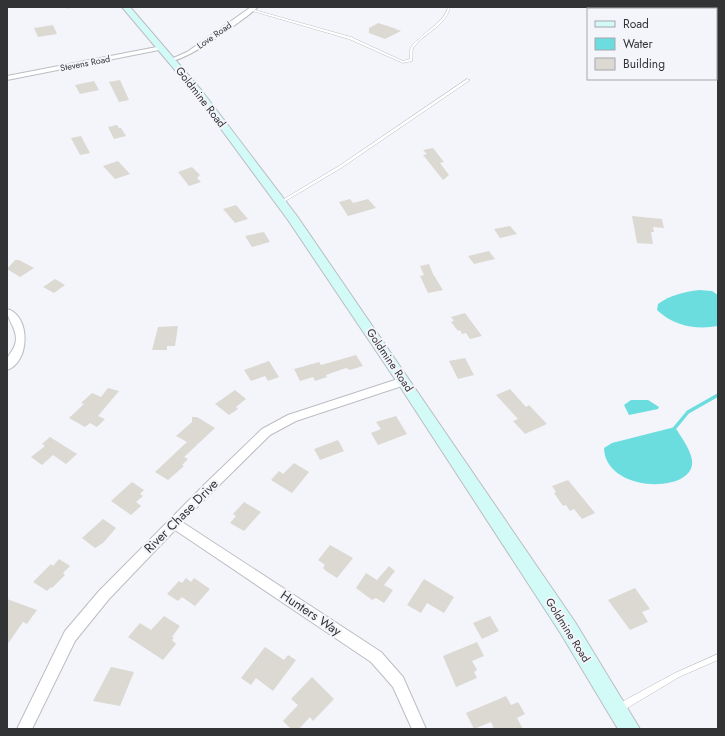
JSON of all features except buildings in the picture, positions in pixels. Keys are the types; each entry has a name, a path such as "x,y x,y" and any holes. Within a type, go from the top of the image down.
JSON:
{"main road":[{"name":"Goldmine Road","path":"126,7 172,60 281,202 404,381 563,622 630,729"}],"street":[{"name":"Love Road","path":"172,60 189,53 252,9"},
{"name":"Stevens Road","path":"7,78 162,48"},
{"path":"7,312 16,319 20,333 18,351 7,366"},
{"name":"River Chase Drive","path":"24,729 70,636 104,595 175,524 211,485 266,432 292,418 404,381"},
{"name":"Hunters Way","path":"175,524 376,657 398,682 419,729"}],"lane":[{"path":"65,7 71,7"},
{"path":"252,9 350,38 403,62 411,60 413,47 443,19 448,12 448,7"},
{"path":"281,202 340,167 468,80"},
{"path":"618,709 677,675 718,657"}],"water":[{"path":"699,290 712,291 718,295 718,326 686,326 671,320 657,310 658,304 667,298"},
{"path":"631,400 648,400 659,407 658,409 629,415 624,405"},
{"path":"675,427 687,447 692,460 690,471 680,479 667,483 650,484 634,481 619,474 608,463 604,448 612,443"}],"waterway":[{"path":"673,430 688,412 718,395"}]}
